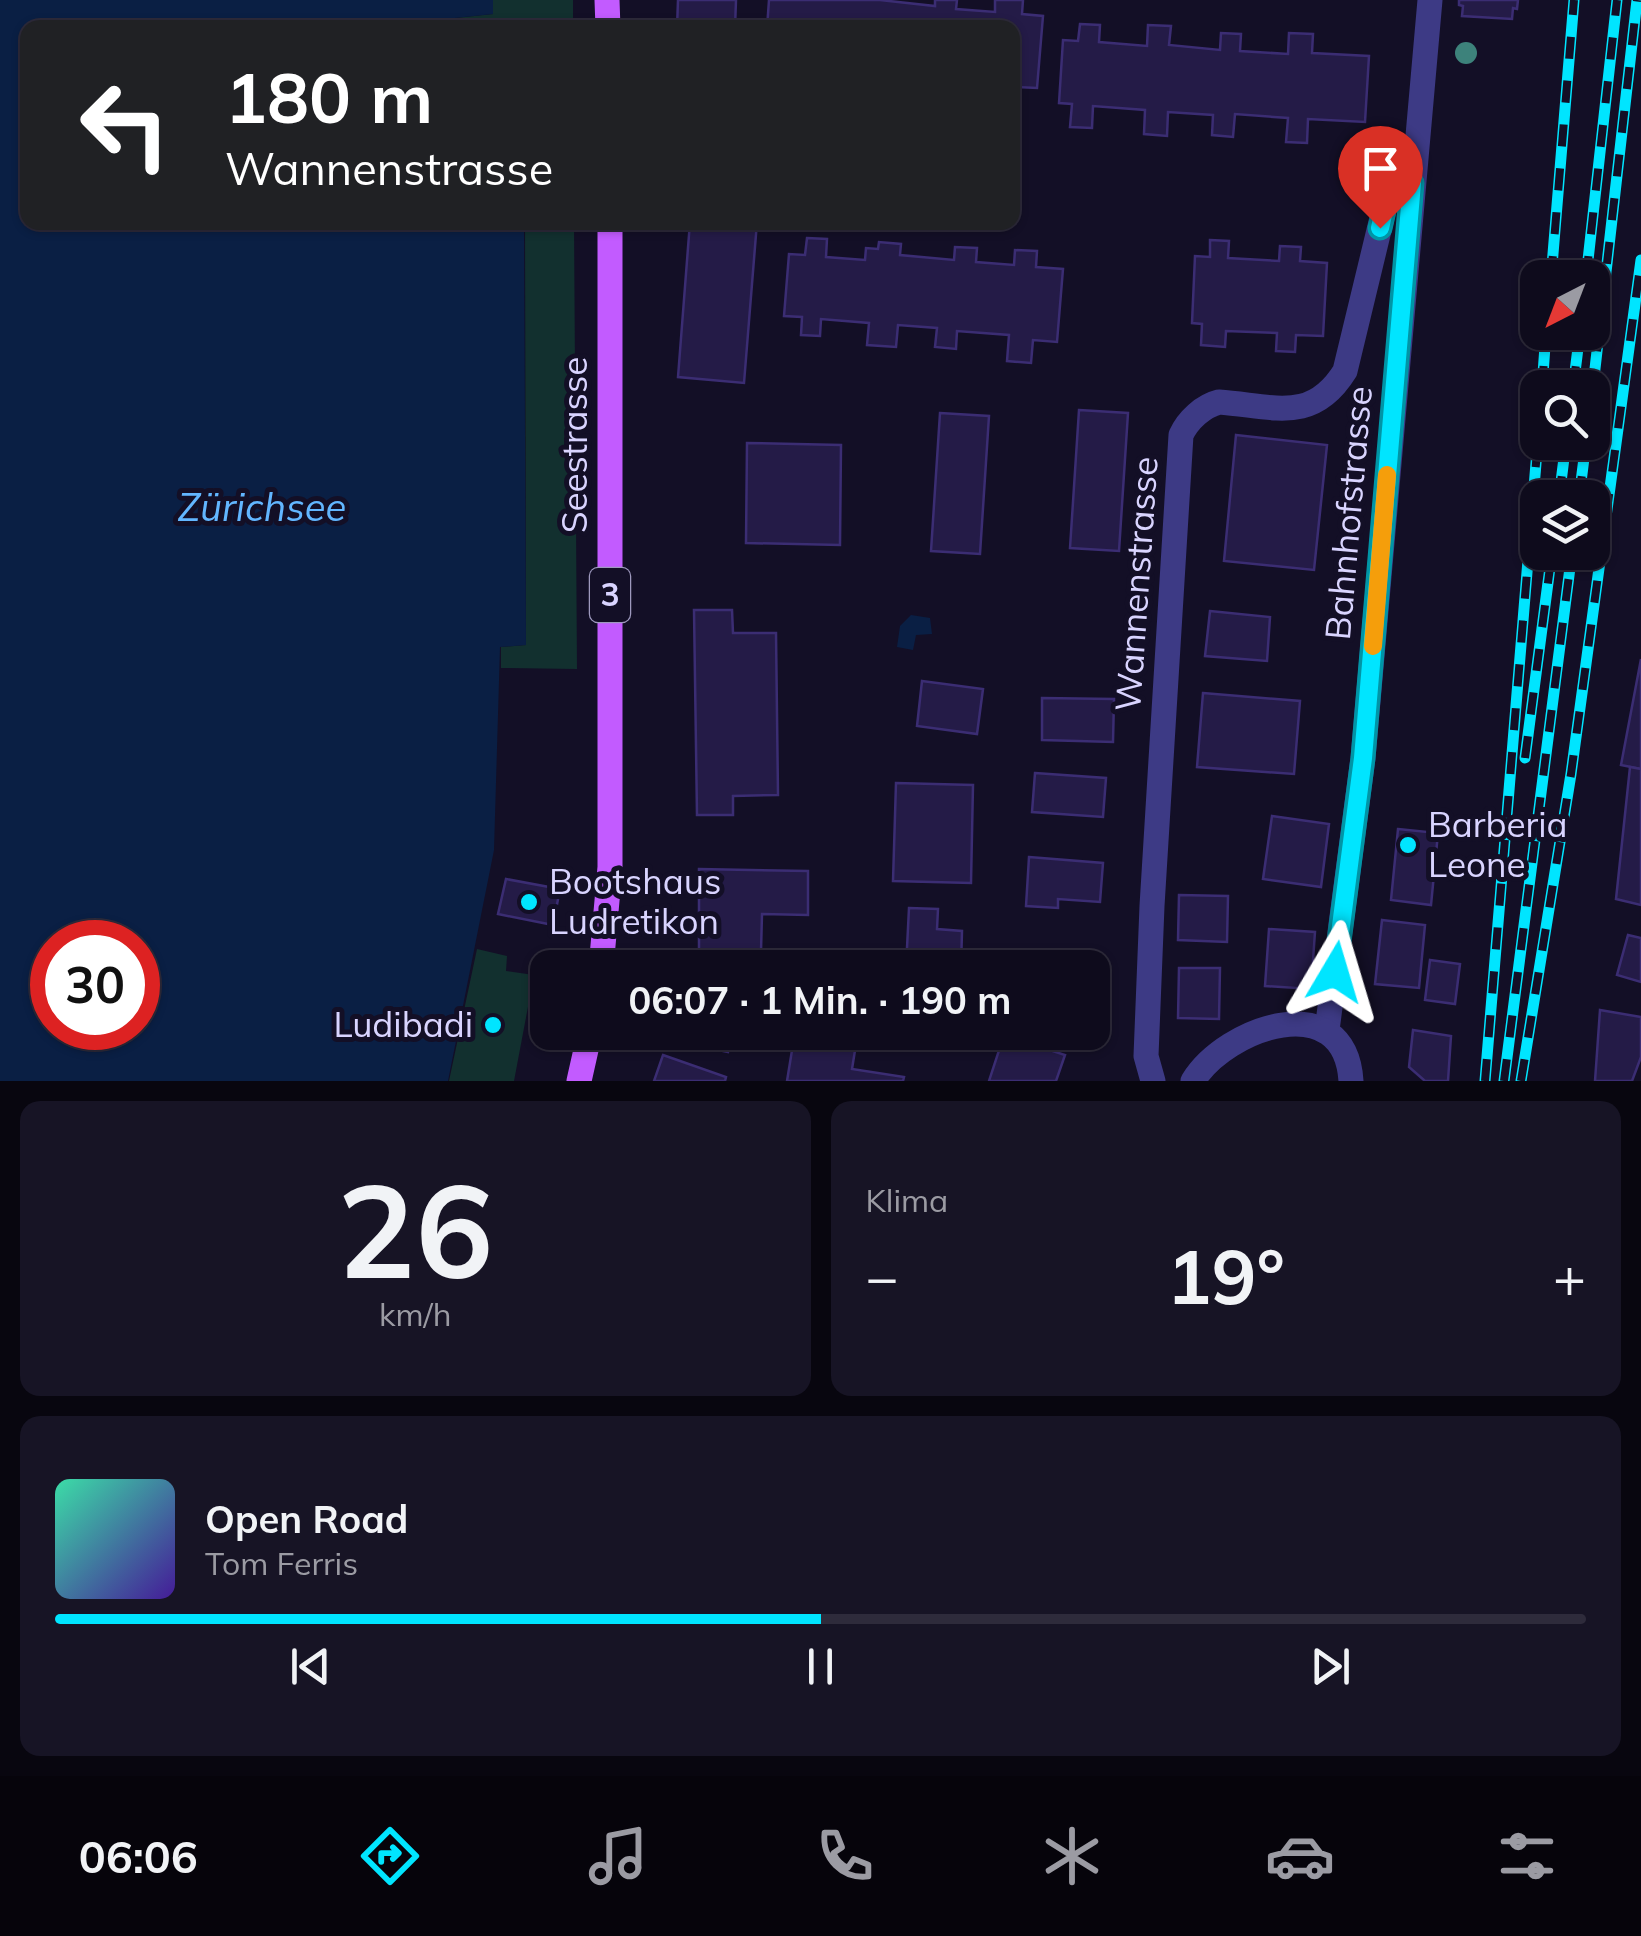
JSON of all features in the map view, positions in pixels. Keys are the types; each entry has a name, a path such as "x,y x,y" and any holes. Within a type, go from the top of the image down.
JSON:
{"main road":[{"name":"Seestrasse","path":"603,950 610,867 610,230"},
{"path":"579,1081 586,1050"}],"street":[{"name":"Bahnhofstrasse","path":"1327,1030 1363,758 1430,0"},
{"name":"Wannenstrasse","path":"1153,1081 1146,1056 1152,906 1181,435 1208,404 1300,409 1319,402 1334,390 1346,371 1388,193 1412,183"},
{"path":"1193,1081 1214,1055 1232,1041 1306,1024 1327,1030 1343,1048 1351,1081"}],"green space":[{"path":"493,0 573,0 573,20 436,20 493,14"},
{"path":"525,230 574,230 577,669 501,668 501,647 526,645"},
{"name":"Ludibadi","path":"477,949 507,956 506,971 530,974 530,996 514,1081 449,1081"}],"water":[{"name":"Zürichsee","path":"0,0 493,0 493,14 436,20 20,20 20,230 524,230 526,645 500,647 494,850 448,1081 0,1081"},
{"path":"911,615 930,618 932,634 916,635 913,650 897,647 900,626"}],"building":[{"path":"678,0 736,0 735,20 677,20"},
{"path":"769,0 880,0 935,6 935,0 957,0 956,9 995,12 995,0 1023,0 1022,14 1043,16 1037,88 1020,87 1020,20 768,20"},
{"path":"1459,0 1518,0 1512,19 1462,16"},
{"path":"1080,24 1100,25 1099,42 1147,46 1148,25 1171,26 1169,45 1220,50 1221,33 1241,34 1240,51 1288,54 1289,33 1313,34 1312,53 1369,56 1365,122 1308,119 1307,143 1286,142 1288,118 1235,114 1233,137 1212,135 1213,115 1168,112 1167,136 1144,134 1145,110 1093,106 1092,128 1070,127 1072,104 1059,103 1063,40 1078,41"},
{"path":"689,230 756,230 744,383 678,377"},
{"path":"807,238 827,239 826,257 865,260 866,248 878,249 879,242 901,244 900,255 954,260 955,247 977,248 976,262 1014,265 1015,250 1037,251 1036,267 1063,269 1057,342 1033,340 1031,363 1007,361 1009,335 957,331 956,349 935,347 937,328 898,325 896,347 867,345 869,323 821,319 820,336 801,335 802,317 784,316 789,254 805,255"},
{"path":"1210,240 1229,241 1228,258 1279,261 1280,246 1301,247 1300,261 1327,263 1323,336 1296,335 1295,352 1276,351 1277,333 1226,331 1225,347 1201,345 1202,324 1192,323 1195,256 1210,257"},
{"path":"1079,410 1128,413 1119,551 1070,548"},
{"path":"940,413 989,416 980,554 931,551"},
{"path":"1236,435 1327,445 1314,570 1224,561"},
{"path":"747,443 841,445 840,545 746,543"},
{"path":"694,610 732,610 733,633 776,633 778,795 733,796 733,815 697,815"},
{"path":"1210,611 1270,617 1267,661 1205,656"},
{"path":"1641,659 1641,769 1621,765"},
{"path":"922,681 983,689 977,734 917,726"},
{"path":"1203,693 1300,701 1294,774 1197,767"},
{"path":"1042,698 1114,699 1113,742 1042,740"},
{"path":"1630,767 1641,769 1641,905 1616,899"},
{"path":"1035,773 1106,778 1103,817 1032,812"},
{"path":"896,783 973,785 971,883 893,881"},
{"path":"1272,816 1329,824 1321,887 1263,879"},
{"path":"1398,829 1438,833 1431,905 1391,900"},
{"path":"1029,857 1103,863 1100,902 1058,899 1058,908 1026,906"},
{"path":"699,869 808,871 808,915 762,914 761,950 699,950"},
{"name":"Bootshaus Ludretikon","path":"506,879 560,889 553,925 498,914"},
{"path":"1179,895 1228,896 1227,942 1178,940"},
{"path":"909,908 938,909 937,929 962,931 961,950 907,950"},
{"path":"1382,920 1425,925 1419,988 1375,984"},
{"path":"1269,929 1315,932 1311,989 1265,986"},
{"path":"1628,935 1641,938 1641,982 1617,975"},
{"path":"1430,960 1460,964 1455,1004 1425,1000"},
{"path":"1179,968 1220,968 1219,1019 1178,1018"},
{"path":"1600,1010 1641,1017 1641,1057 1632,1081 1595,1081"},
{"path":"1413,1030 1451,1036 1448,1081 1425,1081 1409,1067"},
{"path":"792,1050 855,1050 852,1069 904,1077 903,1081 787,1081"},
{"path":"999,1050 1050,1050 1065,1055 1056,1081 989,1081"},
{"path":"663,1055 726,1077 725,1081 654,1081"}],"railway":[{"path":"1552,260 1574,0"},
{"path":"1588,260 1617,0"},
{"path":"1595,370 1637,0"},
{"path":"1521,1081 1571,774 1641,260"},
{"path":"1543,370 1545,350"},
{"path":"1575,370 1578,350"},
{"path":"1485,1081 1536,460"},
{"path":"1561,480 1564,460"},
{"path":"1581,480 1584,460"},
{"path":"1525,758 1550,570"},
{"path":"1504,1081 1570,570"}],"slow traffic":[{"path":"1373,646 1387,475"}],"place":[{"name":"Barberia Leone","path":"1408,845"},
{"name":"Bootshaus Ludretikon","path":"529,902"},
{"name":"Ludibadi","path":"493,1025"}],"route":[{"path":"1335,972 1363,758 1412,183 1388,193 1380,228"}]}
